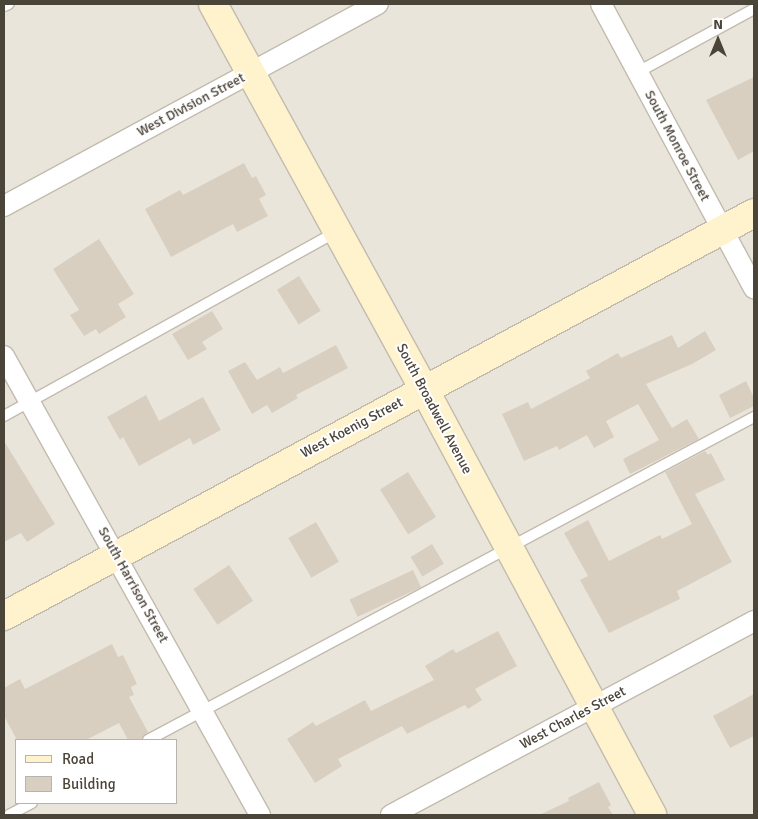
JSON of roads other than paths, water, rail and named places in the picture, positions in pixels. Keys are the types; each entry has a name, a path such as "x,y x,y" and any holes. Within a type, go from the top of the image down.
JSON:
{"main road":[{"name":"South Broadwell Avenue","path":"213,4 424,389 652,815"},
{"name":"West Koenig Street","path":"4,616 754,213"}],"street":[{"name":"West Division Street","path":"4,206 378,4"},
{"name":"South Monroe Street","path":"601,4 754,288"},
{"name":"South Harrison Street","path":"4,356 260,815"},
{"name":"West Charles Street","path":"391,815 754,621"}],"lane":[{"path":"4,6 9,4"},
{"path":"638,72 754,9"},
{"path":"4,416 337,231"},
{"path":"150,739 754,417"},
{"path":"9,815 30,804"}]}
